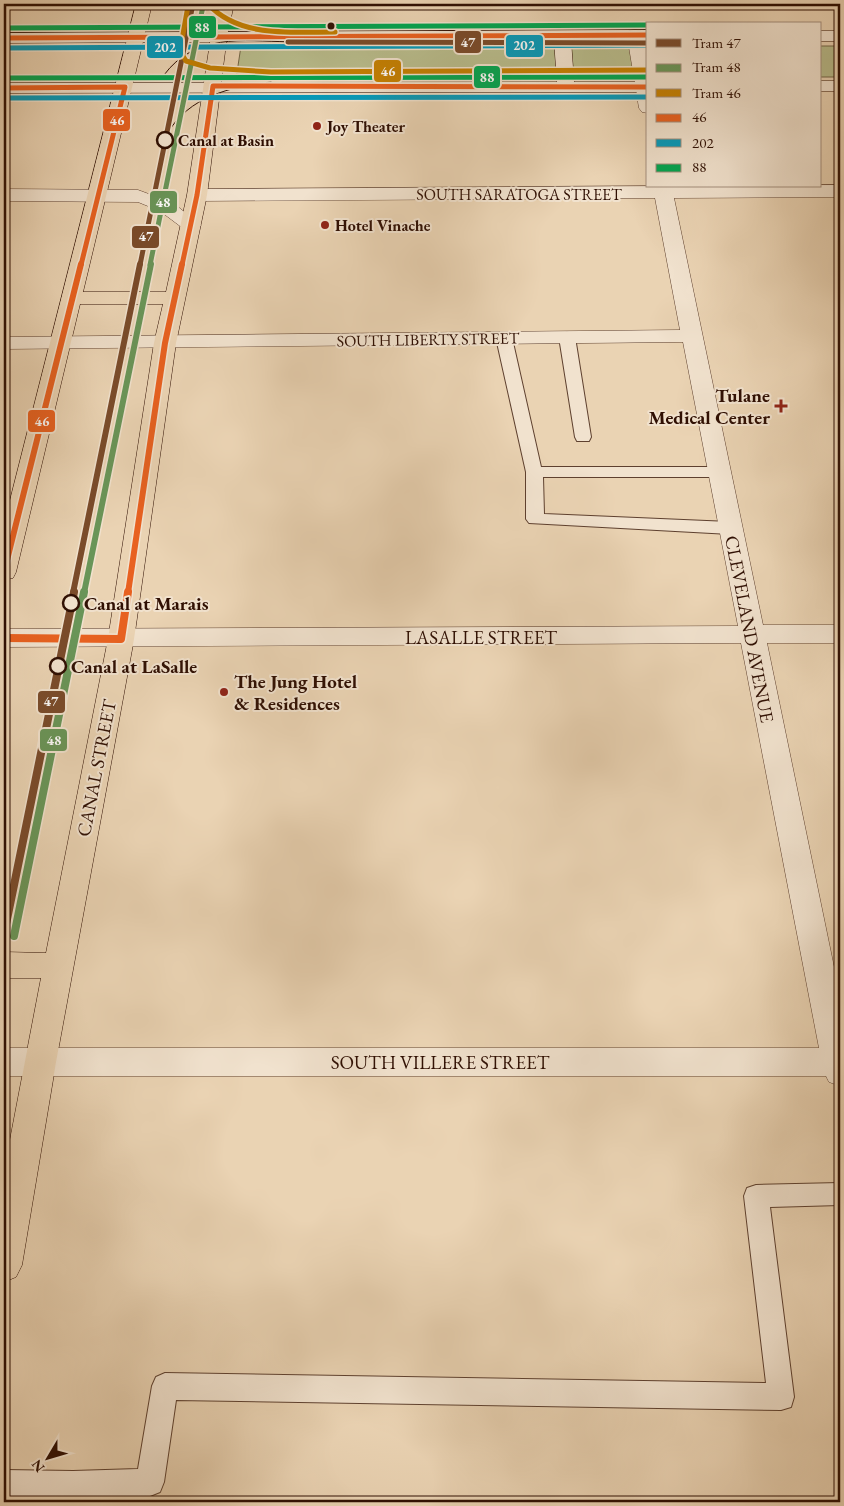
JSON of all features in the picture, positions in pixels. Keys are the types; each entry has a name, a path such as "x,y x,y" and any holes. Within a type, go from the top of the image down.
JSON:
{"main road":[{"path":"4,572 144,4"},
{"name":"CANAL STREET","path":"4,1265 40,1062 121,639 165,343 197,195 219,36 226,4"},
{"path":"71,298 175,298"},
{"path":"4,965 58,966"}],"street":[{"path":"562,35 566,87"},
{"path":"4,38 642,35 646,87 213,86 4,88"},
{"path":"822,36 840,36"},
{"path":"822,86 840,86"},
{"name":"SOUTH SARATOGA STREET","path":"197,195 663,190 840,191"},
{"name":"CLEVELAND AVENUE","path":"663,190 751,636 840,1065"},
{"path":"4,195 97,194 138,196 152,199 172,209 191,225"},
{"name":"SOUTH LIBERTY STREET","path":"4,343 165,343 692,336"},
{"name":"LASALLE STREET","path":"4,638 751,636 840,634"},
{"name":"SOUTH VILLERE STREET","path":"4,1062 840,1065"}],"lane":[{"path":"504,338 534,472 535,520 730,528"},
{"path":"568,338 583,437"},
{"path":"534,472 718,472"},
{"path":"4,1484 73,1485 150,1482 166,1386 780,1397 756,1196 840,1194"}],"green space":[{"path":"241,46 646,46 646,77 236,79"},
{"path":"822,46 840,46 840,77 822,77"}],"tram line":[{"name":"47","path":"4,934 193,4"},
{"name":"46","path":"208,4 218,15 231,22 248,27 285,32 335,32"},
{"name":"46","path":"188,6 180,51 186,61 210,68 271,72 646,70"},
{"name":"48","path":"14,936 203,6"},
{"path":"164,75 176,62 190,52 220,42 288,42"},
{"name":"47","path":"288,42 646,43"},
{"path":"167,134 176,121 199,102 226,91 271,82"}],"transit line":[{"name":"88","path":"4,28 646,25"},
{"name":"46","path":"4,38 646,35"},
{"name":"202","path":"4,48 646,45"},
{"name":"88","path":"4,78 646,77"},
{"name":"46","path":"4,638 121,639 165,343 197,195 213,86 646,87"},
{"name":"46","path":"4,88 125,87 4,572"},
{"name":"202","path":"4,98 646,97"}],"place":[{"name":"Joy Theater","path":"317,126"},
{"name":"Canal at Basin","path":"165,140"},
{"name":"Hotel Vinache","path":"325,225"},
{"name":"Tulane Medical Center","path":"781,406"},
{"name":"Canal at Marais","path":"71,603"},
{"name":"Canal at LaSalle","path":"58,666"},
{"name":"The Jung Hotel & Residences","path":"224,692"}]}
